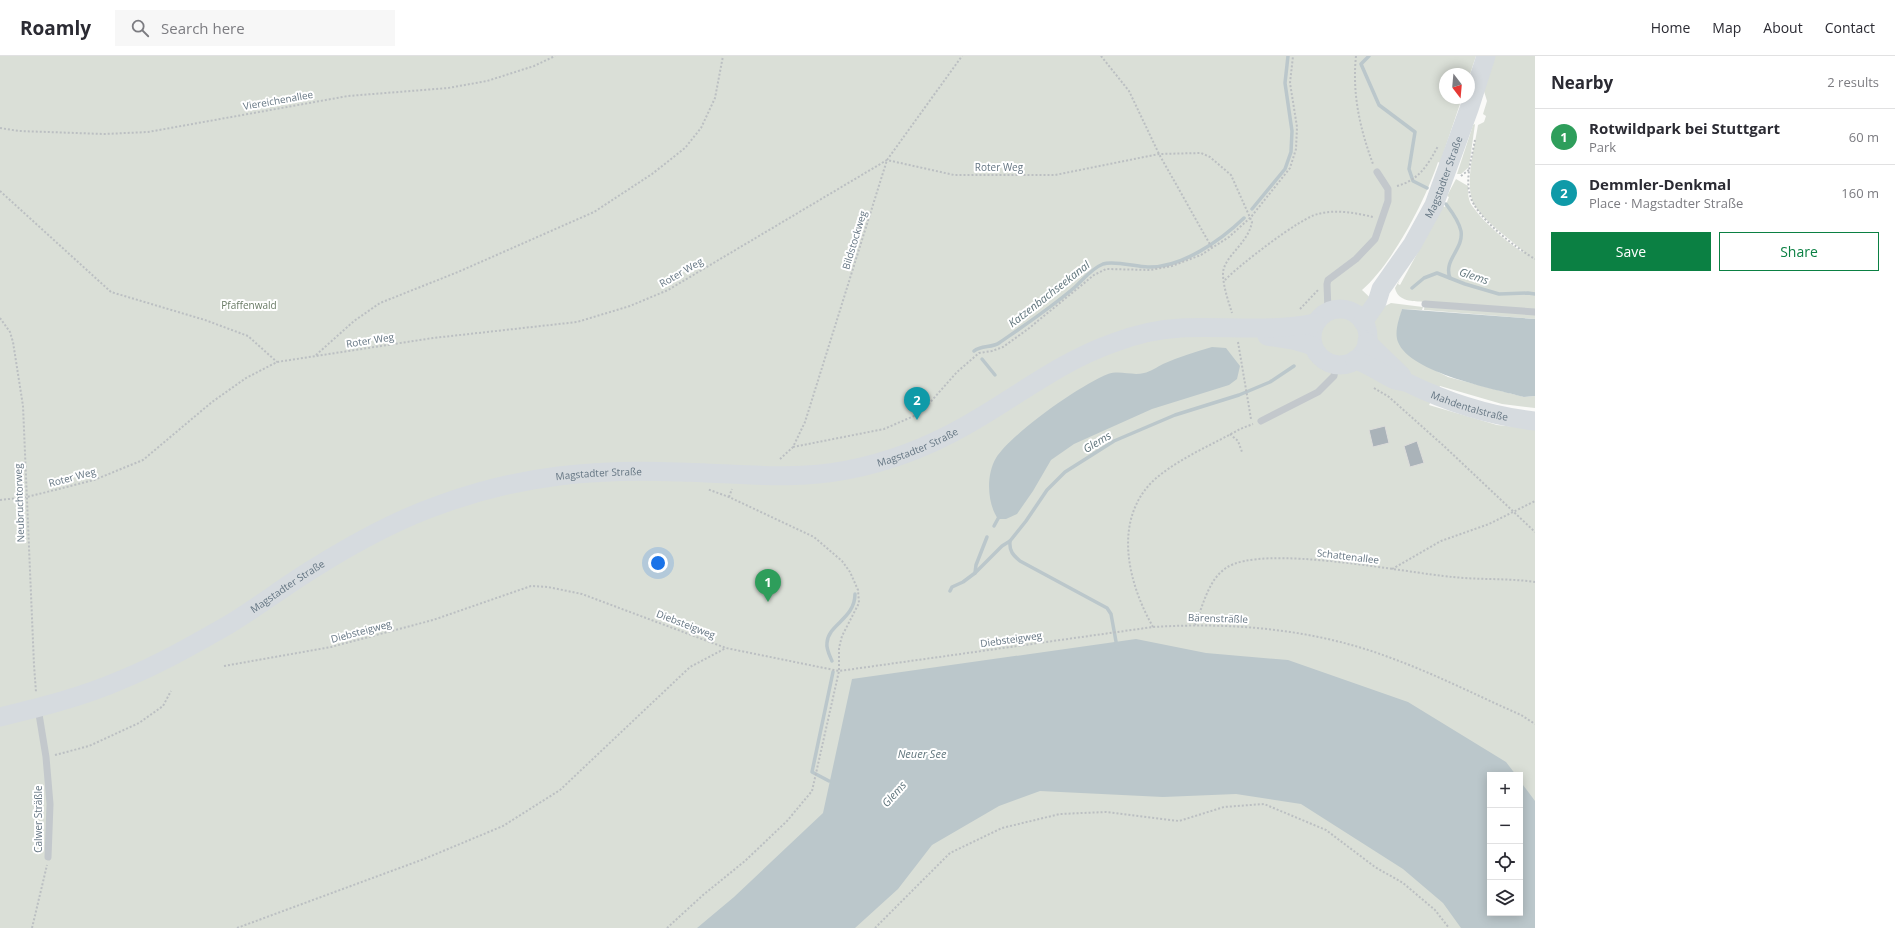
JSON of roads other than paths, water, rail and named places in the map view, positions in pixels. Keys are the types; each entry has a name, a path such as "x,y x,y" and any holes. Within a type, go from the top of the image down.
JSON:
{"main road":[{"name":"Magstadter Straße","path":"1363,322 1377,302 1381,289 1412,245 1434,205 1469,109 1486,56"},
{"name":"Magstadter Straße","path":"1347,310 1370,294 1381,289"},
{"path":"1341,309 1347,310 1354,312 1363,322 1368,335 1367,342 1365,349 1355,360 1344,364 1336,364 1322,358 1313,346 1312,338 1322,317 1341,309"},
{"name":"Magstadter Straße","path":"0,717 38,700 122,680 159,663 232,622 317,567 370,536 440,504 469,495 547,476 589,472 640,471 798,476 864,467 909,453 947,436 1084,354 1114,342 1172,329 1293,326 1322,317"},
{"name":"Magstadter Straße","path":"1230,327 1293,340 1313,346"},
{"name":"Mahdentalstraße","path":"1367,342 1399,373 1406,382"},
{"name":"Mahdentalstraße","path":"1355,360 1392,379 1406,382 1438,398 1460,406 1500,416 1535,421"}],"lane":[{"path":"1322,317 1328,280 1356,259 1375,239 1388,201 1388,189 1377,172"},
{"path":"1425,304 1535,312"},
{"path":"1260,421 1318,392 1334,376 1336,364"},
{"name":"Calwer Sträßle","path":"38,700 46,757 50,804 48,857"}],"water":[{"path":"1402,309 1535,319 1535,396 1524,397 1475,384 1435,371 1419,363 1406,353 1398,342 1398,321"},
{"path":"1212,347 1226,348 1240,366 1237,379 1229,385 1152,409 1074,444 1051,460 1033,491 1017,514 1006,519 998,519 994,512 989,489 989,481 993,465 996,458 1004,448 1031,423 1081,388 1108,374 1140,374 1151,371 1175,359"},
{"name":"Neuer See","path":"1136,639 1206,653 1288,660 1408,702 1506,762 1514,772 1487,772 1487,916 1523,916 1523,785 1535,801 1535,928 1461,928 1443,903 1403,869 1301,804 1236,794 1163,797 1040,791 999,806 932,845 898,889 855,928 697,928 734,897 823,813 852,679"}],"waterway":[{"name":"Katzenbachseekanal","path":"1252,209 1285,169 1291,152 1292,131 1285,83 1288,56"},
{"path":"1369,56 1361,64 1379,105 1415,132 1409,169 1413,181 1427,188"},
{"path":"1446,204 1457,220 1461,231 1460,243 1449,266 1450,278"},
{"name":"Katzenbachseekanal","path":"974,351 999,343 1057,302 1092,271 1103,264 1119,263 1148,267 1174,263 1200,251 1224,235 1244,218"},
{"name":"Glems","path":"1412,288 1424,278 1437,273 1465,284 1499,294 1535,294"},
{"path":"982,359 995,375"},
{"name":"Glems","path":"950,591 952,587 963,582 975,573 1002,546 1010,541 1026,521 1047,490 1065,472 1114,441 1175,415 1239,395 1270,382 1294,366"},
{"path":"994,526 1000,515"},
{"path":"975,573 976,565 987,537"},
{"path":"1010,541 1010,548 1015,557 1020,561 1107,608 1111,614 1117,647"},
{"name":"Katzenbachseekanal","path":"832,661 827,648 828,636 851,610 854,603 855,594"},
{"name":"Katzenbachseekanal","path":"829,781 812,772 833,672"}],"place":[{"name":"Demmler-Denkmal","path":"917,420"},
{"name":"Rotwildpark bei Stuttgart","path":"768,602"}],"park label":[{"name":"Pfaffenwald","path":"249,305"}]}
